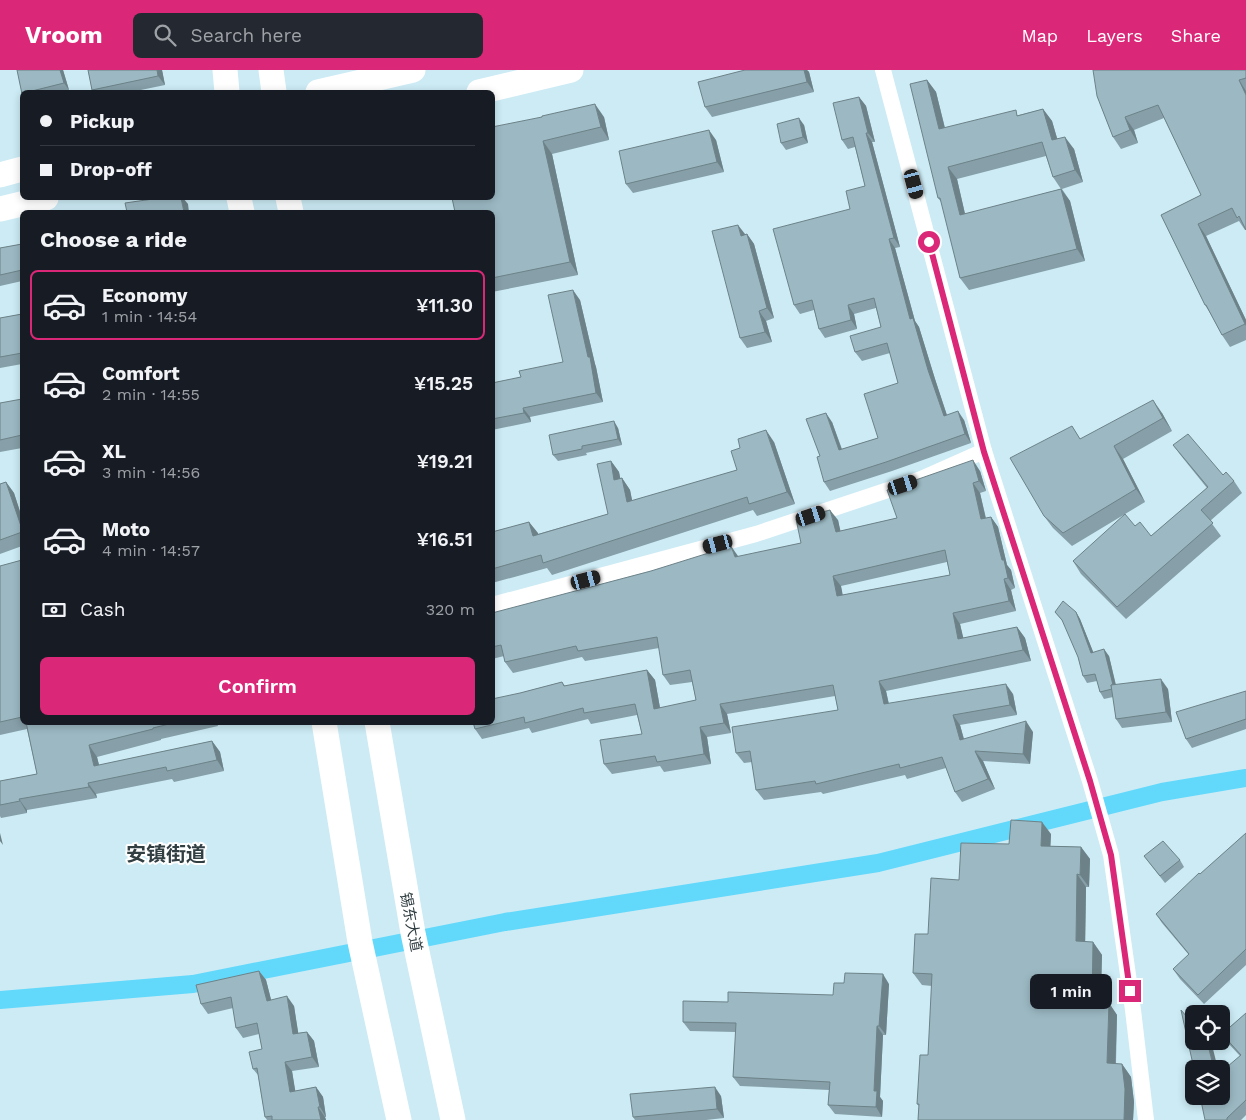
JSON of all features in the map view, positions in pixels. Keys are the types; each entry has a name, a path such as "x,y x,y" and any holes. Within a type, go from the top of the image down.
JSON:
{"main road":[{"path":"225,70 227,90"},
{"path":"272,70 274,90"},
{"path":"327,90 413,70"},
{"path":"487,90 571,70"},
{"path":"0,175 20,170"},
{"path":"0,209 38,200"},
{"path":"324,725 360,942 399,1120"},
{"name":"锡东大道","path":"378,725 413,933 454,1120"}],"street":[{"path":"883,70 984,452 1090,781 1111,855 1146,1120"},
{"path":"495,604 756,534 921,479 984,452"}],"building":[{"path":"17,70 60,70 64,83 36,90 21,90"},
{"path":"88,70 157,70 158,76 92,90"},
{"path":"745,70 804,70 807,82 705,107 698,82"},
{"path":"1093,70 1246,70 1246,78 1239,80 1246,95 1246,230 1239,216 1237,218 1232,208 1198,224 1245,324 1222,335 1205,305 1161,215 1201,195 1158,105 1125,117 1130,130 1113,137 1097,96"},
{"path":"927,80 939,129 1016,110 1017,116 1043,109 1052,140 1065,137 1075,170 1053,177 1042,142 948,167 960,215 1061,189 1077,249 960,278 910,84"},
{"path":"859,97 868,133 866,133 894,238 889,239 910,319 913,318 944,416 958,411 965,434 824,482 817,457 820,456 806,419 826,413 839,450 878,438 864,394 898,383 887,343 855,352 850,336 881,327 874,298 848,305 851,320 819,329 812,300 794,305 773,229 850,209 846,191 865,186 853,137 842,140 833,103"},
{"path":"595,104 601,127 543,141 570,262 495,277 495,210 455,210 452,200 495,200 495,126"},
{"path":"799,118 803,137 781,143 777,124"},
{"path":"709,130 717,162 626,184 619,151"},
{"path":"146,200 181,200 184,210 127,210 125,203"},
{"path":"738,225 741,236 747,234 767,308 759,311 765,332 740,338 712,231"},
{"path":"20,244 20,270 0,275 0,248"},
{"path":"573,290 588,357 590,357 596,393 523,408 524,413 495,418 495,382 521,377 519,371 563,362 548,295"},
{"path":"20,314 20,353 0,357 0,318"},
{"path":"20,399 20,435 0,440 0,403"},
{"path":"1153,400 1163,418 1114,446 1136,489 1063,533 1044,516 1010,458 1072,426 1080,439"},
{"path":"614,421 618,439 582,446 582,449 553,455 549,435"},
{"path":"766,430 787,492 749,504 747,497 543,563 541,555 495,568 495,531 529,522 533,536 608,514 597,464 611,461 614,480 622,478 627,502 737,470 731,451 740,448 738,439"},
{"path":"1188,434 1223,475 1226,472 1234,481 1201,510 1213,523 1117,607 1073,561 1125,514 1135,526 1140,522 1151,536 1208,487 1173,445"},
{"path":"973,460 979,481 973,483 981,519 991,517 1008,578 1004,579 1009,601 953,613 958,639 1017,627 1023,650 879,681 884,704 1006,684 1010,705 953,715 960,740 1026,721 1023,754 975,751 988,779 955,792 942,757 900,768 899,764 816,784 815,781 756,790 750,751 736,753 732,727 838,710 833,685 720,704 724,723 700,727 704,754 657,762 655,756 604,764 600,740 642,734 635,704 584,713 583,708 525,723 524,717 495,724 495,698 562,682 564,686 647,670 654,709 696,700 690,670 663,675 657,637 578,651 576,646 505,662 501,645 495,646 495,612 651,571 731,546 735,557 801,543 796,519 830,510 836,532 897,518 887,490","holes":["945,550 950,575 837,596 833,576"]},
{"path":"6,482 20,523 20,533 0,540 0,484"},
{"path":"20,561 20,717 0,722 0,566"},
{"path":"1063,601 1076,612 1091,653 1104,649 1113,685 1111,685 1112,689 1100,692 1095,674 1083,676 1078,657 1062,620 1055,612"},
{"path":"1161,679 1166,712 1116,719 1111,685"},
{"path":"1246,691 1246,719 1186,739 1176,712"},
{"path":"27,725 165,725 89,745 94,766 212,741 217,760 167,771 166,767 88,783 89,787 19,799 20,801 0,805 0,781 37,774"},
{"path":"474,725 491,725 475,729"},
{"path":"1011,820 1042,822 1041,846 1081,847 1080,875 1077,874 1076,941 1093,942 1092,1002 1109,1003 1107,1063 1122,1064 1125,1089 1124,1120 918,1120 920,1055 928,1055 932,974 913,973 915,934 928,934 931,878 959,880 961,843 1009,844"},
{"path":"1246,833 1246,949 1198,995 1173,969 1189,954 1156,914 1199,873"},
{"path":"1163,841 1180,860 1160,876 1144,856"},
{"path":"259,971 267,1001 287,996 293,1034 307,1032 312,1057 285,1062 290,1092 316,1087 321,1120 272,1120 272,1116 265,1117 257,1068 253,1069 249,1052 262,1049 257,1023 236,1028 231,997 201,1004 196,985"},
{"path":"845,973 883,974 879,1026 877,1026 874,1091 877,1091 876,1107 828,1105 830,1082 733,1077 736,1023 683,1022 683,1001 728,1002 728,992 833,995 834,983 844,983"},
{"path":"1181,1010 1185,1015 1185,1028"},
{"path":"1246,1013 1246,1100 1227,1120 1205,1120 1202,1105 1230,1105 1230,1064 1241,1055 1230,1043 1230,1027"},
{"path":"1190,1050 1209,1050 1212,1060 1192,1060"},
{"path":"715,1087 717,1109 633,1117 630,1094"}],"waterway":[{"path":"0,1000 193,984 505,922 878,863 1162,792 1246,778"}],"district":[{"name":"安镇街道","path":"166,854"}],"route":[{"path":"929,242 984,452 1090,781 1111,855 1130,991"}]}
